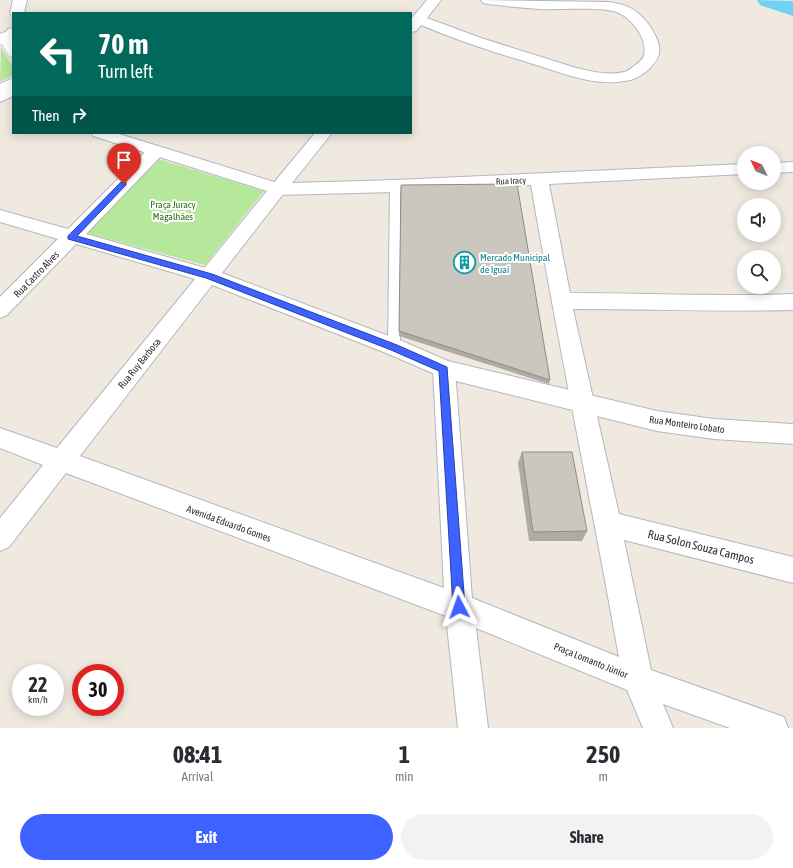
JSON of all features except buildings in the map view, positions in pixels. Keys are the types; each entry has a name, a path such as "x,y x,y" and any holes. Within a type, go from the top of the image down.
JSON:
{"street":[{"path":"17,12 20,0"},
{"path":"434,0 414,24 558,67 608,77 624,77 633,74 650,60 653,50 650,40 633,15 618,8 608,6 538,5 488,0"},
{"path":"0,41 12,34"},
{"path":"0,41 5,39 12,51"},
{"path":"0,89 12,83"},
{"path":"0,97 12,90"},
{"path":"0,106 12,109"},
{"path":"102,134 155,152 278,189"},
{"name":"Rua Ruy Barbosa","path":"0,538 323,134"},
{"name":"Rua Castro Alves","path":"0,310 155,152"},
{"path":"781,168 793,167"},
{"name":"Rua Iracy","path":"278,189 395,186 737,169"},
{"name":"Praça Lomanto Júnior","path":"539,179 561,301 608,524 638,680"},
{"path":"0,216 71,238 209,276 394,347 444,369 583,404"},
{"path":"561,301 654,301 740,304 793,302"},
{"path":"444,369 459,607 473,728"},
{"name":"Rua Monteiro Lobato","path":"583,404 657,421 714,429 793,434"},
{"name":"Avenida Eduardo Gomes","path":"0,438 60,462 459,607"},
{"name":"Rua Solon Souza Campos","path":"608,524 793,570"},
{"name":"Praça Lomanto Júnior","path":"459,607 638,680"},
{"path":"638,680 658,728"},
{"path":"638,680 773,728"}],"lane":[{"path":"394,347 395,186"}],"green space":[{"path":"1,47 12,65 12,76 0,82"},
{"name":"Praça Juracy Magalhães","path":"158,159 264,191 205,265 86,233"}],"waterway":[{"path":"768,0 793,9"}],"place":[{"name":"Mercado Municipal de Iguaí","path":"464,263"}],"route":[{"path":"124,184 71,238 209,276 394,347 444,369 459,607"}]}
